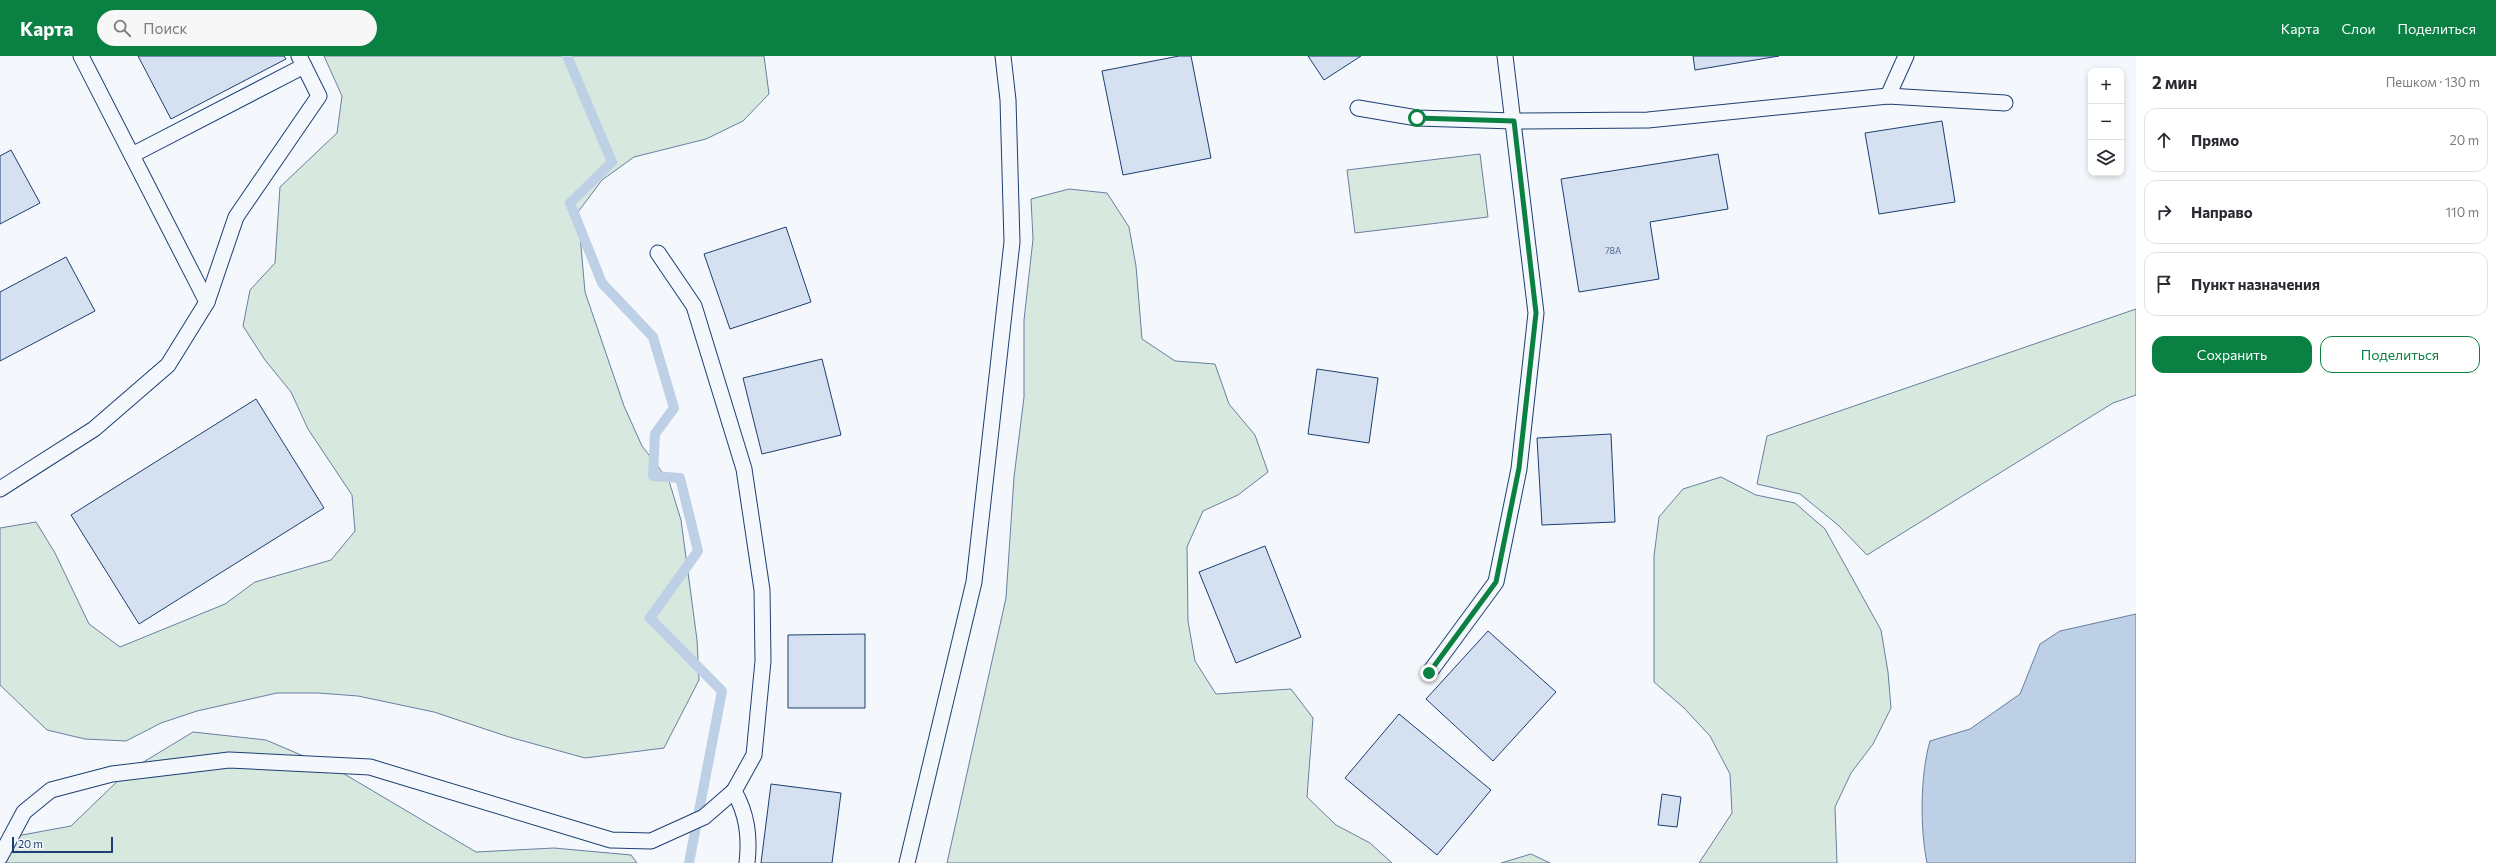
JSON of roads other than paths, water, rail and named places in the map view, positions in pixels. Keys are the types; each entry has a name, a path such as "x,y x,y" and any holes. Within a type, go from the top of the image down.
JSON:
{"lane":[{"path":"81,56 207,302"},
{"path":"907,863 974,582 1012,242 1008,100 1003,56"},
{"path":"1429,673 1496,582 1519,468 1536,313 1505,56"},
{"path":"1888,96 1906,56"},
{"path":"0,488 94,429 168,366 207,302 236,217 319,96 302,61 132,155"},
{"path":"1358,108 1417,118 1514,121 1648,120 1888,96 2004,103"},
{"path":"0,857 24,812 52,790 112,774 229,760 370,767 611,840 651,841 704,817 734,791 754,755 764,661 762,590 744,469 699,321 694,306 658,253"},
{"path":"734,791 744,808 750,840 747,863"}],"water":[{"path":"2136,614 2136,863 1927,863 1923,834 1922,802 1924,770 1930,741 1970,729 2020,694 2040,644 2060,631"}],"waterway":[{"path":"567,56 612,162 570,203 602,283 653,337 674,408 655,434 653,476 680,478 698,551 650,618 722,691 689,863"}]}
